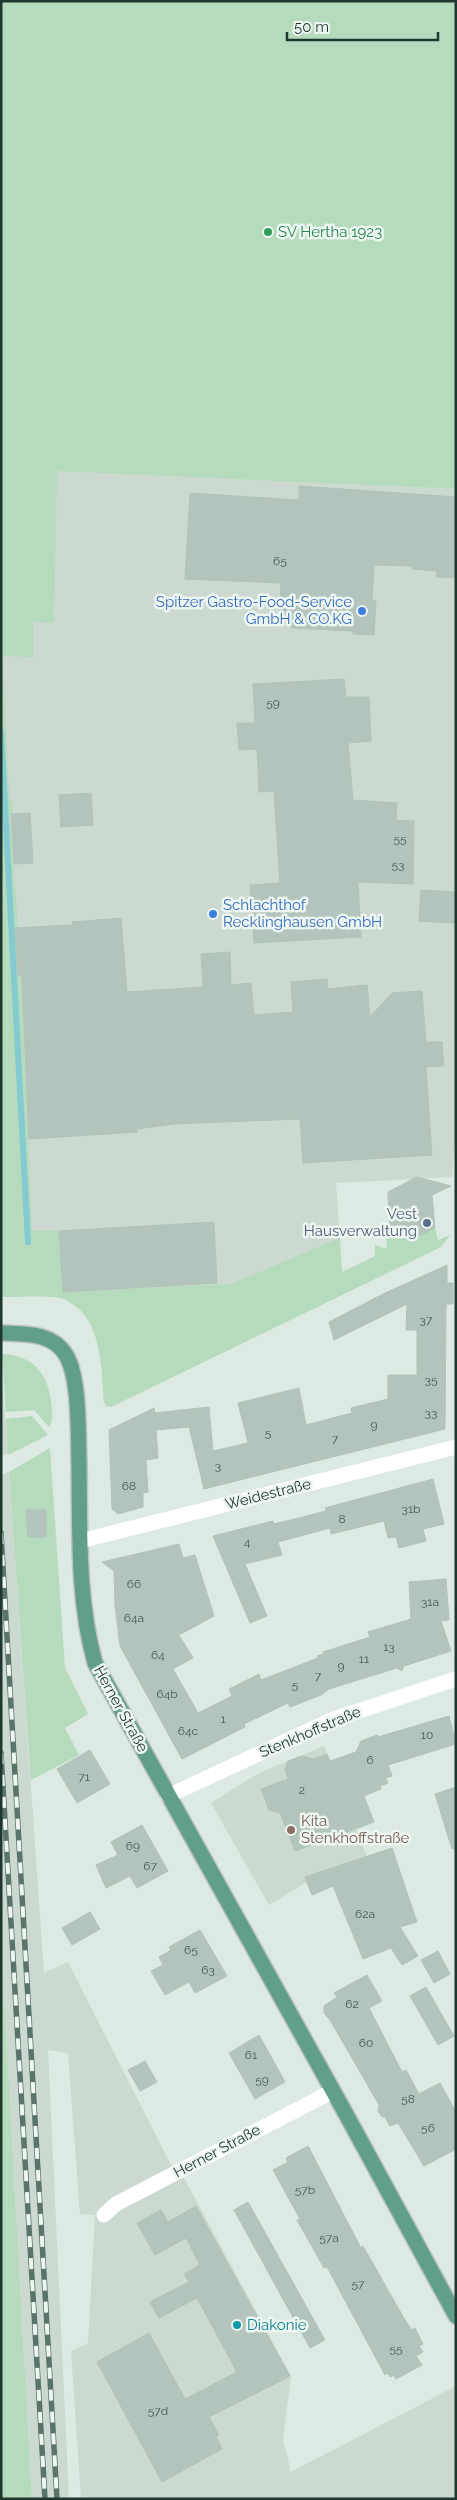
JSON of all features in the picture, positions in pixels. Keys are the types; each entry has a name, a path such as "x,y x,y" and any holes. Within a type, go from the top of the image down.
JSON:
{"main road":[{"name":"Herner Straße","path":"1,1333 42,1336 54,1341 66,1355 74,1374 78,1427 80,1541 86,1634 95,1663 456,2316"}],"street":[{"name":"Weidestraße","path":"80,1541 456,1447"},
{"name":"Stenkhoffstraße","path":"168,1796 332,1720 456,1679"},
{"name":"Herner Straße","path":"104,2215 116,2204 333,2091"}],"shaded area":[{"path":"1,468 456,489 456,1125 452,1177 336,1183 340,1241 233,1286 1,1297"},
{"path":"1,1367 8,1453 1,1456"},
{"path":"9,1472 44,1973 68,1962 170,2163 184,2178 291,2376 283,2440 291,2472 456,2386 456,2499 81,2499 71,2351 88,2343 95,2215 80,2214 68,2053 48,2050 69,2499 32,2499 1,1944 1,1475"},
{"name":"Kita Stenkhoffstraße","path":"324,1746 367,1857 302,1885 269,1905 211,1803 259,1773"}],"green space":[{"name":"SV Hertha 1923","path":"1,1 456,1 456,489 57,471 54,623 33,622 33,657 3,656 9,799 12,799 13,814 10,815 18,928 15,928 18,976 22,976 32,1231 59,1231 63,1292 231,1284 340,1238 342,1272 375,1256 375,1245 387,1249 386,1234 390,1233 410,1240 435,1228 438,1240 450,1235 441,1247 111,1407 106,1406 104,1402 100,1359 93,1330 86,1317 76,1307 58,1298 1,1297"},
{"path":"2,1354 22,1358 30,1362 41,1373 46,1381 51,1400 52,1417 49,1427 34,1410 6,1412"},
{"path":"32,1416 48,1435 8,1455 6,1419"},
{"path":"50,1448 65,1668 88,1714 65,1728 79,1755 31,1780 9,1472"},
{"path":"1,1944 32,2499 1,2499"}],"building":[{"path":"299,486 456,497 456,578 437,577 437,571 412,569 412,566 374,565 372,600 376,600 374,635 353,634 353,631 292,628 279,617 281,583 185,579 190,493 299,500"},
{"path":"344,679 346,697 369,697 371,741 348,743 353,800 397,803 396,820 414,821 413,884 358,882 361,937 254,943 250,885 280,883 274,791 259,792 257,749 239,750 237,723 255,723 253,684"},
{"path":"91,793 93,825 61,827 59,795"},
{"path":"30,813 33,863 14,864 11,814"},
{"path":"421,890 456,892 456,923 419,921"},
{"path":"121,918 127,992 203,987 201,954 230,952 231,985 251,983 254,1015 293,1012 291,982 327,979 328,989 367,985 370,1017 392,993 422,991 426,1042 442,1042 444,1066 426,1067 432,1155 303,1163 300,1119 173,1124 137,1129 137,1132 29,1139 22,976 18,976 15,928 73,925 72,922"},
{"path":"417,1177 451,1186 432,1195 435,1228 410,1240 390,1233 388,1192"},
{"path":"214,1222 217,1283 63,1292 59,1231"},
{"path":"447,1265 447,1283 453,1283 453,1304 446,1304 445,1429 204,1489 189,1427 156,1430 158,1458 146,1460 148,1492 143,1493 143,1507 118,1514 112,1509 109,1430 154,1408 155,1413 209,1407 213,1451 248,1443 238,1403 299,1388 306,1425 352,1413 351,1408 388,1399 388,1375 417,1375 417,1330 406,1330 407,1304 334,1340 329,1322 383,1294"},
{"path":"433,1479 444,1524 423,1529 426,1541 399,1548 396,1537 388,1538 384,1521 331,1534 330,1528 278,1542 282,1555 245,1564 267,1616 250,1623 213,1536 273,1521 274,1524 299,1518 326,1511 325,1508"},
{"path":"26,1510 46,1510 46,1537 28,1537"},
{"path":"179,1544 183,1558 195,1555 214,1616 179,1635 193,1658 173,1669 198,1713 232,1696 229,1689 259,1674 261,1680 318,1658 317,1656 324,1654 323,1652 370,1637 368,1632 411,1619 409,1582 446,1579 449,1620 441,1621 451,1651 404,1666 402,1671 397,1668 329,1689 321,1695 290,1707 288,1703 244,1724 245,1727 182,1759 120,1646 115,1605 114,1571 102,1562"},
{"path":"449,1716 456,1744 388,1765 392,1776 386,1778 388,1783 380,1786 381,1789 364,1796 374,1822 295,1851 280,1813 269,1810 261,1789 288,1779 285,1770 288,1761 302,1756 313,1759 327,1754 330,1761 356,1752 361,1741"},
{"path":"90,1750 110,1784 77,1803 57,1769"},
{"path":"456,1787 456,1848 452,1849 435,1794"},
{"path":"142,1825 168,1871 137,1888 130,1876 106,1888 96,1865 118,1855 111,1842"},
{"path":"392,1848 417,1922 400,1927 418,1956 402,1965 391,1948 363,1959 333,1886 312,1895 305,1877"},
{"path":"90,1912 100,1929 72,1945 62,1928"},
{"path":"200,1930 227,1976 195,1993 189,1982 165,1995 151,1971 163,1965 159,1957 171,1950 169,1947"},
{"path":"438,1951 450,1974 434,1983 421,1960"},
{"path":"367,1975 382,2001 369,2008 402,2072 406,2070 419,2094 440,2083 456,2112 456,2149 424,2166 398,2123 390,2126 385,2117 382,2117 378,2111 379,2105 330,2020 324,2013 324,2006 337,1997 334,1993"},
{"path":"426,1987 454,2036 438,2045 410,1996"},
{"path":"259,2035 285,2082 255,2099 229,2053"},
{"path":"145,2061 157,2082 140,2091 128,2070"},
{"path":"308,2146 361,2248 363,2246 405,2320 412,2330 415,2328 423,2344 419,2346 423,2352 416,2356 422,2365 396,2379 394,2375 390,2377 388,2373 385,2375 327,2267 324,2268 297,2220 300,2219 273,2170 288,2162 286,2158"},
{"path":"248,2202 325,2340 310,2348 234,2210"},
{"path":"196,2206 290,2376 209,2417 219,2435 216,2436 222,2449 162,2482 97,2362 149,2333 185,2399 237,2372 197,2298 159,2318 150,2302 189,2282 184,2274 200,2265 186,2238 155,2255 137,2223 161,2210 168,2222"}],"waterway":[{"path":"1,731 28,1242"}],"railway":[{"path":"1,1533 57,2499"},
{"path":"1,1753 45,2499"}],"place":[{"name":"SV Hertha 1923","path":"268,232"},
{"name":"Spitzer Gastro-Food-Service GmbH & CO.KG","path":"362,611"},
{"name":"Schlachthof Recklinghausen GmbH","path":"213,914"},
{"name":"Vest Hausverwaltung","path":"427,1223"},
{"name":"Kita Stenkhoffstraße","path":"291,1830"},
{"name":"Diakonie","path":"237,2325"}]}
